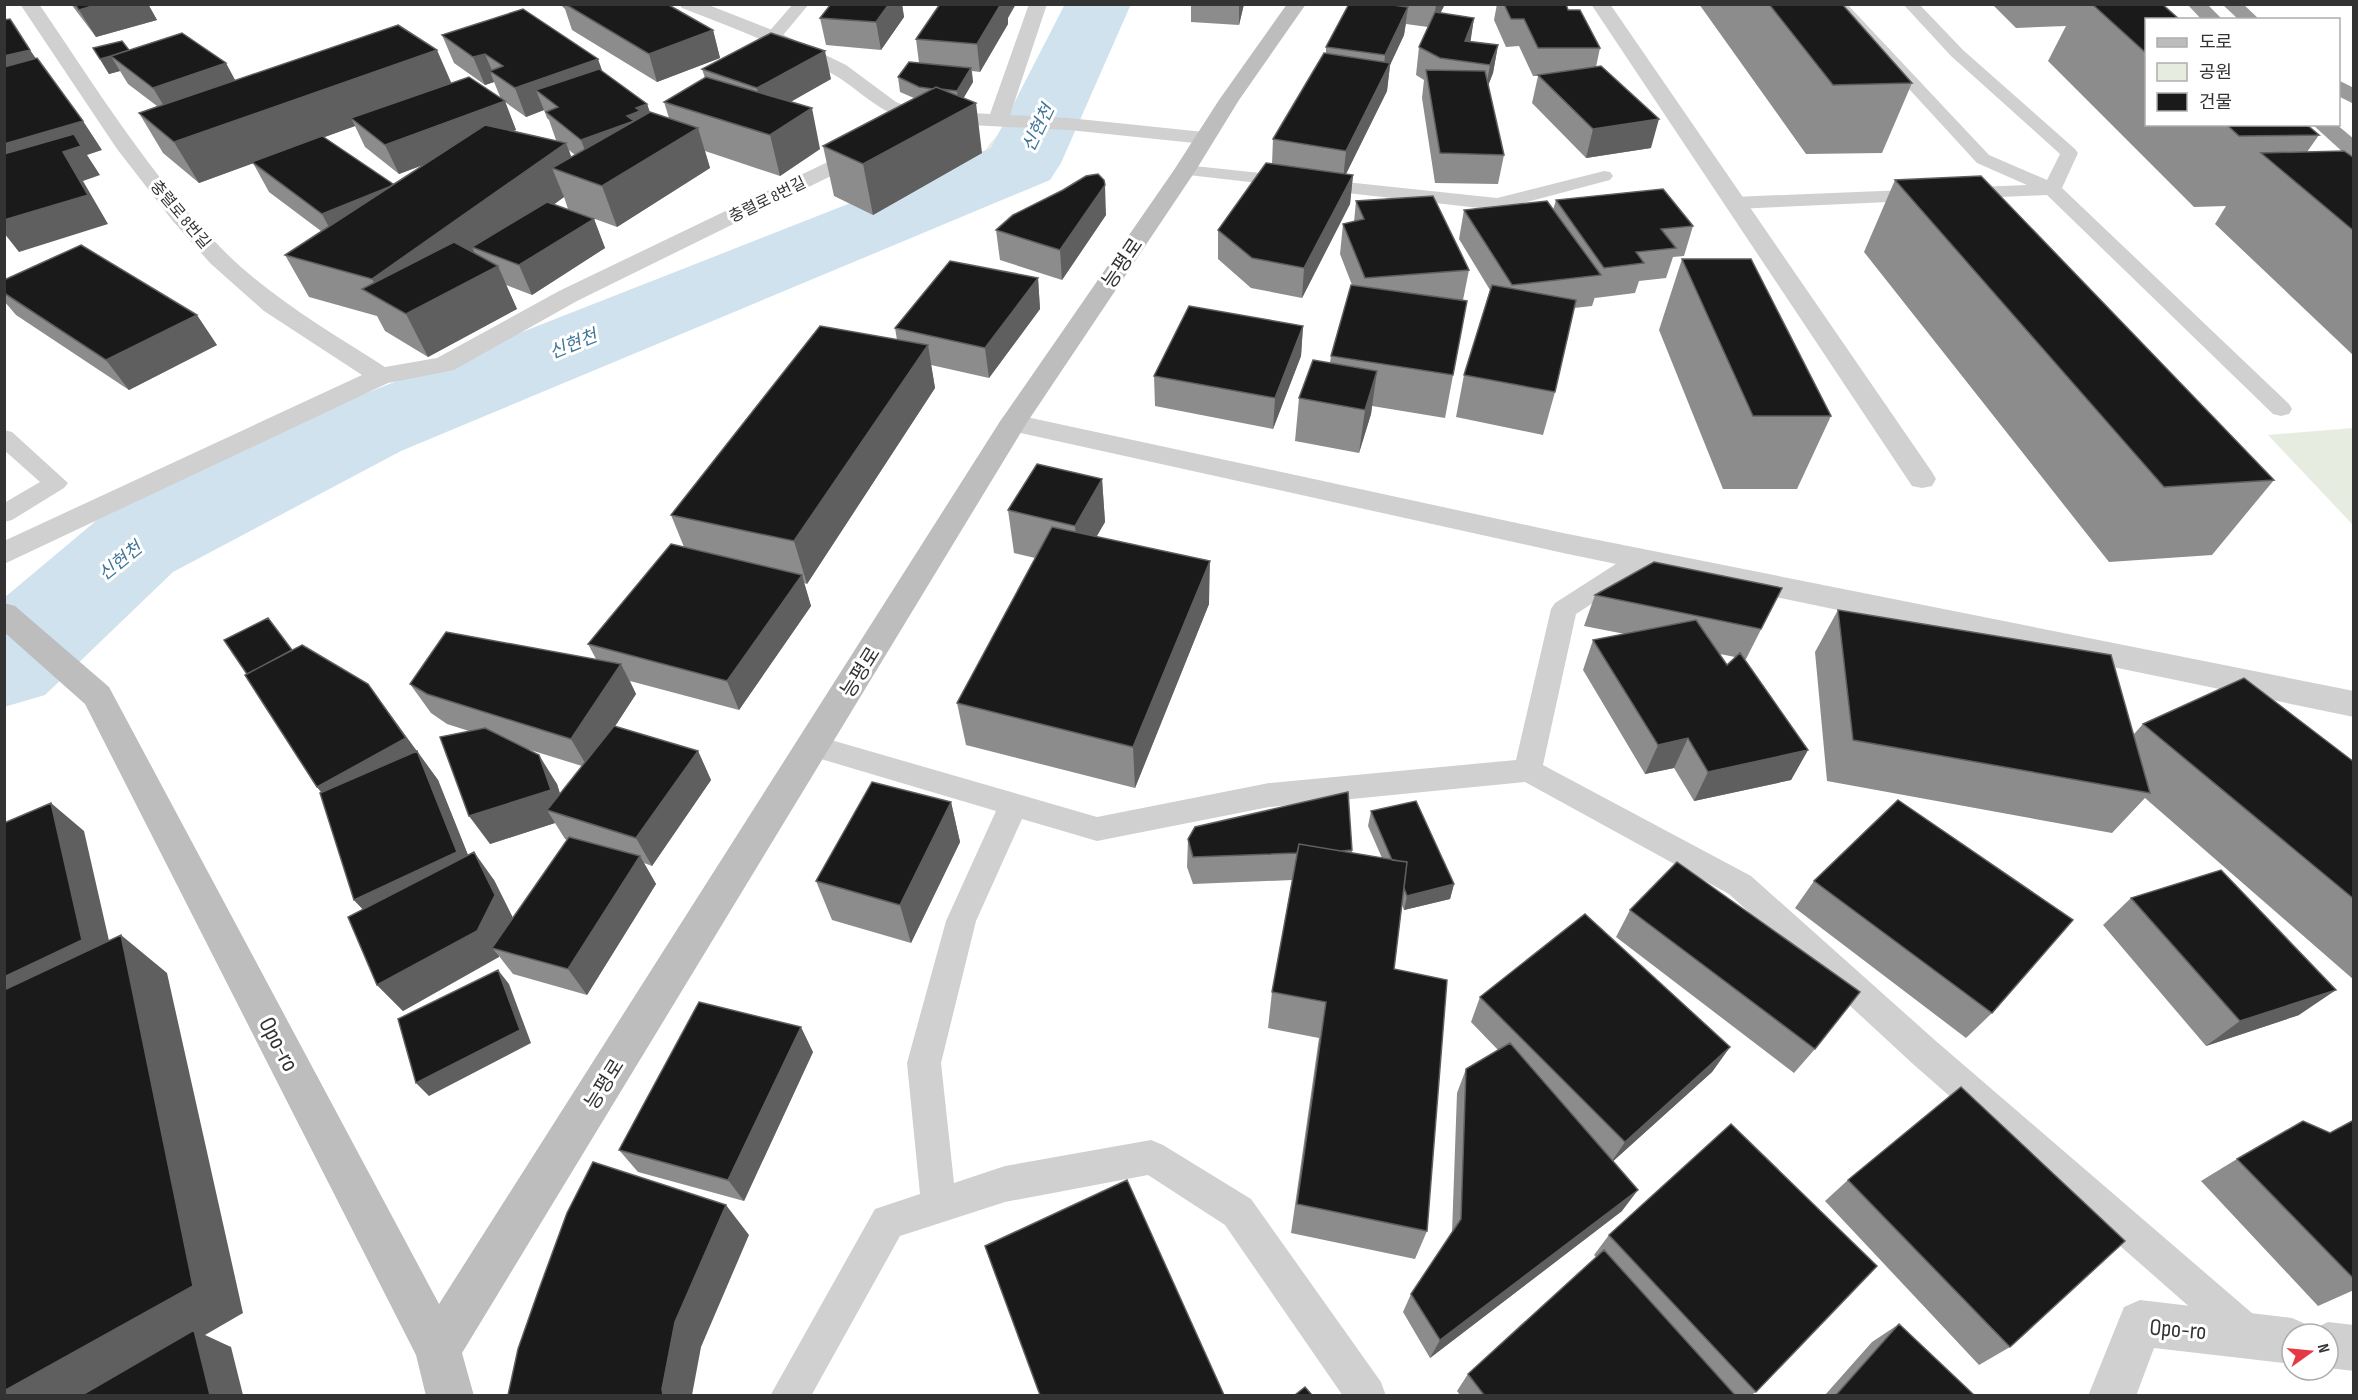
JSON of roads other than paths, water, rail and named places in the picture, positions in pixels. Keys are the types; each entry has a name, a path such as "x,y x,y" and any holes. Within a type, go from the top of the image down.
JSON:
{"highway":[{"path":"2340,74 2354,83"},
{"path":"2340,88 2354,98"},
{"path":"2340,118 2354,128"},
{"path":"2324,126 2354,150"}],"main road":[{"name":"능평로","path":"438,1349 1013,423 1297,4"},
{"name":"Opo-ro","path":"4,614 97,696 438,1349 450,1395"}],"street":[{"name":"충렬로 8번길","path":"29,4 125,144 180,215 218,258 273,306 381,376"},
{"path":"688,4 773,37 840,69 889,106 916,116 1069,124 1204,138"},
{"path":"1005,121 1038,4"},
{"path":"1600,4 1922,479"},
{"name":"충렬로 8번길","path":"4,554 381,376 445,364 568,296 891,139 916,116"},
{"path":"1013,423 1642,559 2354,704"},
{"name":"Opo-ro","path":"2112,1395 2140,1323 2271,1338"}],"lane":[{"path":"773,37 802,4"},
{"path":"1838,4 1983,159 2052,189 2281,409"},
{"path":"1910,4 1957,53 2069,153 2052,189"},
{"path":"1185,170 1497,204 1553,207"},
{"path":"1497,204 1604,176"},
{"path":"1734,202 2052,189"},
{"path":"4,437 56,483 4,514"},
{"path":"1528,770 1564,609 1642,559"},
{"path":"814,746 1097,829 1269,795 1528,770 1740,885 1925,1053 2271,1338"},
{"path":"939,1205 924,1062 961,921 1014,804"},
{"path":"789,1395 888,1222 1005,1184 1151,1157 1238,1212 1367,1395"}],"water":[{"path":"174,526 140,570 118,590 96,603 70,579 72,571 139,537"}],"waterway":[{"name":"신현천","path":"4,664 135,546 366,429 1022,163 1098,4"}]}
